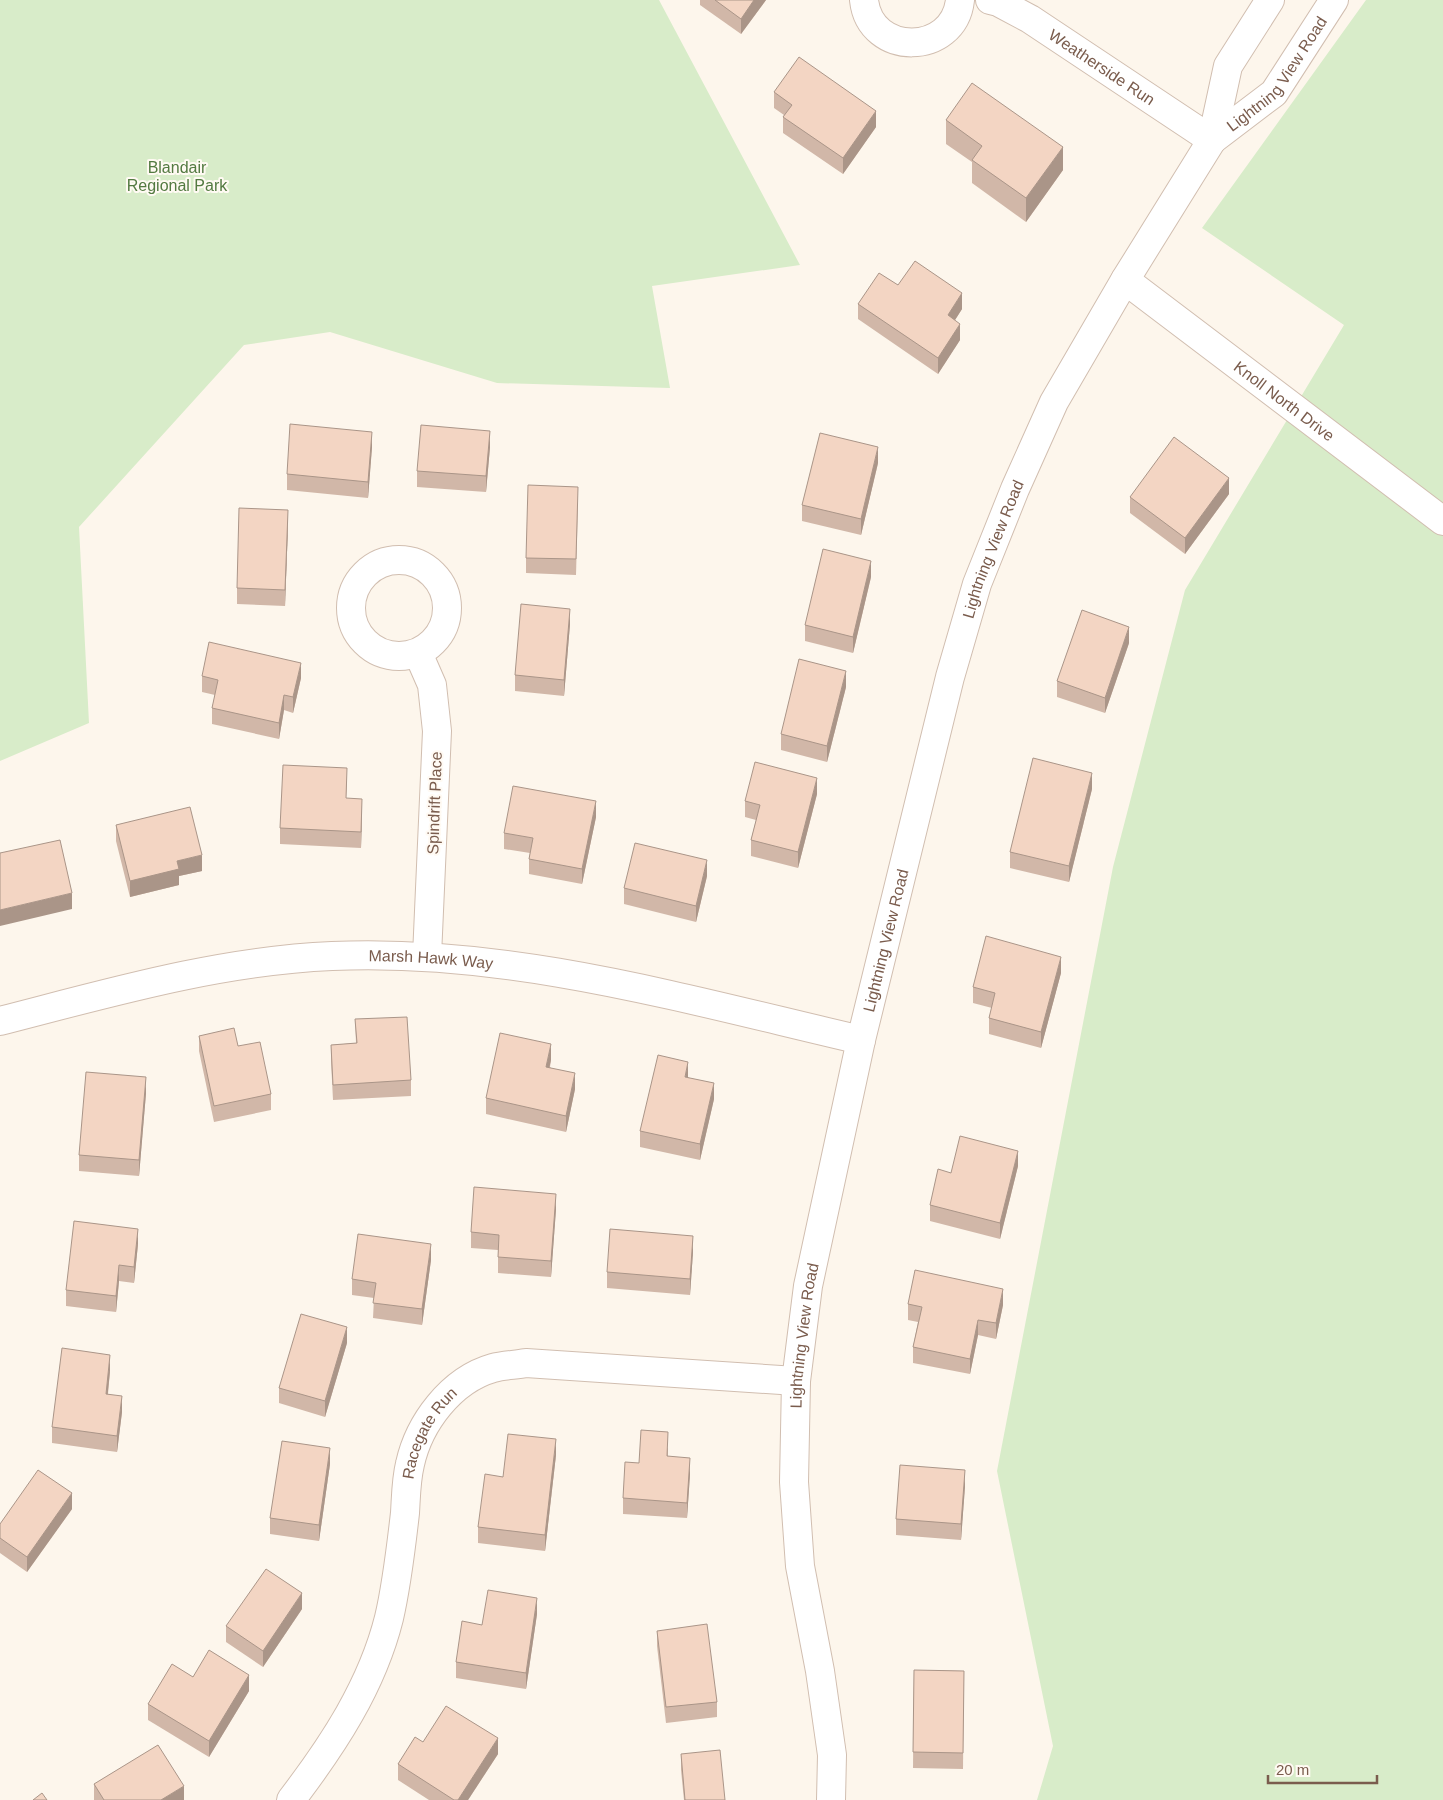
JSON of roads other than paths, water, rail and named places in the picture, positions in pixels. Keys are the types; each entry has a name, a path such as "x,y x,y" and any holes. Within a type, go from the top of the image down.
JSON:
{"street":[{"path":"864,0 865,8 872,23 883,34 896,41 912,43 927,41 941,34 952,23 959,8 960,0"},
{"name":"Weatherside Run","path":"990,0 998,2 1030,19 1212,140"},
{"name":"Lightning View Road","path":"831,1800 832,1756 820,1671 800,1566 794,1482 796,1381 808,1286 861,1040 950,677 977,584 1015,488 1054,402 1125,280 1212,140 1228,66 1270,0"},
{"name":"Lightning View Road","path":"1212,140 1274,93 1334,0"},
{"name":"Knoll North Drive","path":"1125,280 1443,521"},
{"name":"Spindrift Place","path":"418,653 432,685 437,731 427,956"},
{"name":"Marsh Hawk Way","path":"0,1021 151,981 244,965 332,956 427,956 534,969 650,991 861,1040"},
{"name":"Racegate Run","path":"291,1800 346,1722 371,1670 390,1609 401,1554 410,1464 422,1433 439,1405 465,1380 493,1368 526,1363 796,1381"}],"park label":[{"name":"Blandair Regional Park","path":"177,176"}]}
